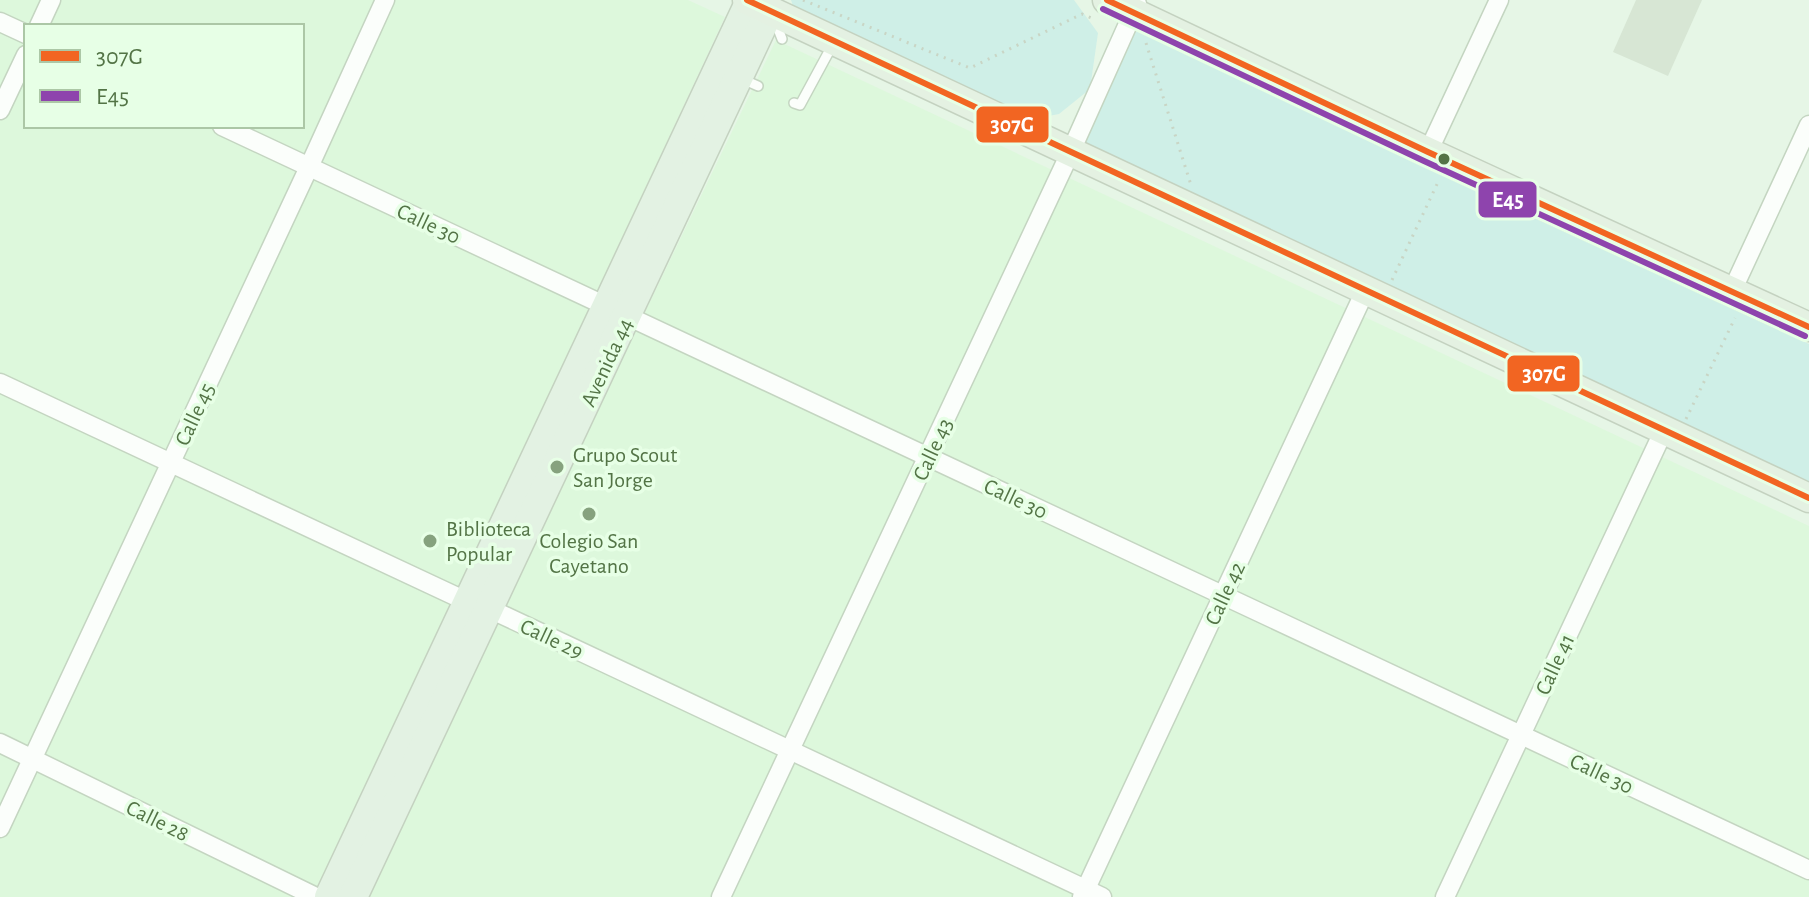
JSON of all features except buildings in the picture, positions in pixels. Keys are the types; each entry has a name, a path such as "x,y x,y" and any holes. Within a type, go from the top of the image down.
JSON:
{"highway":[{"path":"1107,0 1131,15 1809,327"},
{"path":"758,2 1809,498"}],"main road":[{"name":"Avenida 44","path":"617,311 748,82 758,2"},
{"name":"Avenida 44","path":"353,897 479,605 758,2"},
{"name":"Avenida 44","path":"329,897 479,605"}],"street":[{"path":"40,24 51,0"},
{"name":"Calle 45","path":"0,828 385,0"},
{"path":"1438,156 1499,0"},
{"name":"Calle 43","path":"721,897 1071,151 1131,15"},
{"path":"0,22 24,33"},
{"path":"0,110 24,59"},
{"path":"1738,294 1809,125"},
{"name":"Calle 30","path":"226,128 1809,870"},
{"name":"Calle 42","path":"1090,894 1223,595 1375,293"},
{"name":"Calle 29","path":"0,383 790,750 1090,894"},
{"name":"Calle 41","path":"1445,897 1521,735 1671,434"},
{"name":"Calle 28","path":"0,743 316,897"}],"lane":[{"path":"758,2 782,39"},
{"path":"794,103 800,105 815,70 835,40"}],"path":[{"path":"803,0 970,68 1082,14 1131,15 1145,41 1194,195"},
{"path":"1375,293 1438,156"},
{"path":"1671,434 1738,294"}],"shaded area":[{"path":"0,0 688,0 725,17 315,897 0,897"},
{"path":"791,0 1074,0 1098,33 1090,89 1059,114 1027,120 795,12"},
{"path":"1636,0 1702,0 1668,76 1613,52"},
{"path":"1136,31 1809,344 1809,488 1080,148"},
{"path":"776,40 1809,526 1809,897 369,897 492,630"}],"transit line":[{"name":"307G","path":"747,0 1809,498"},
{"name":"307G","path":"1107,0 1809,327"},
{"name":"E45","path":"1103,9 1805,336"}],"place":[{"name":"Grupo Scout San Jorge","path":"557,467"},
{"name":"Colegio San Cayetano","path":"589,514"},
{"name":"Biblioteca Popular","path":"430,541"}]}
